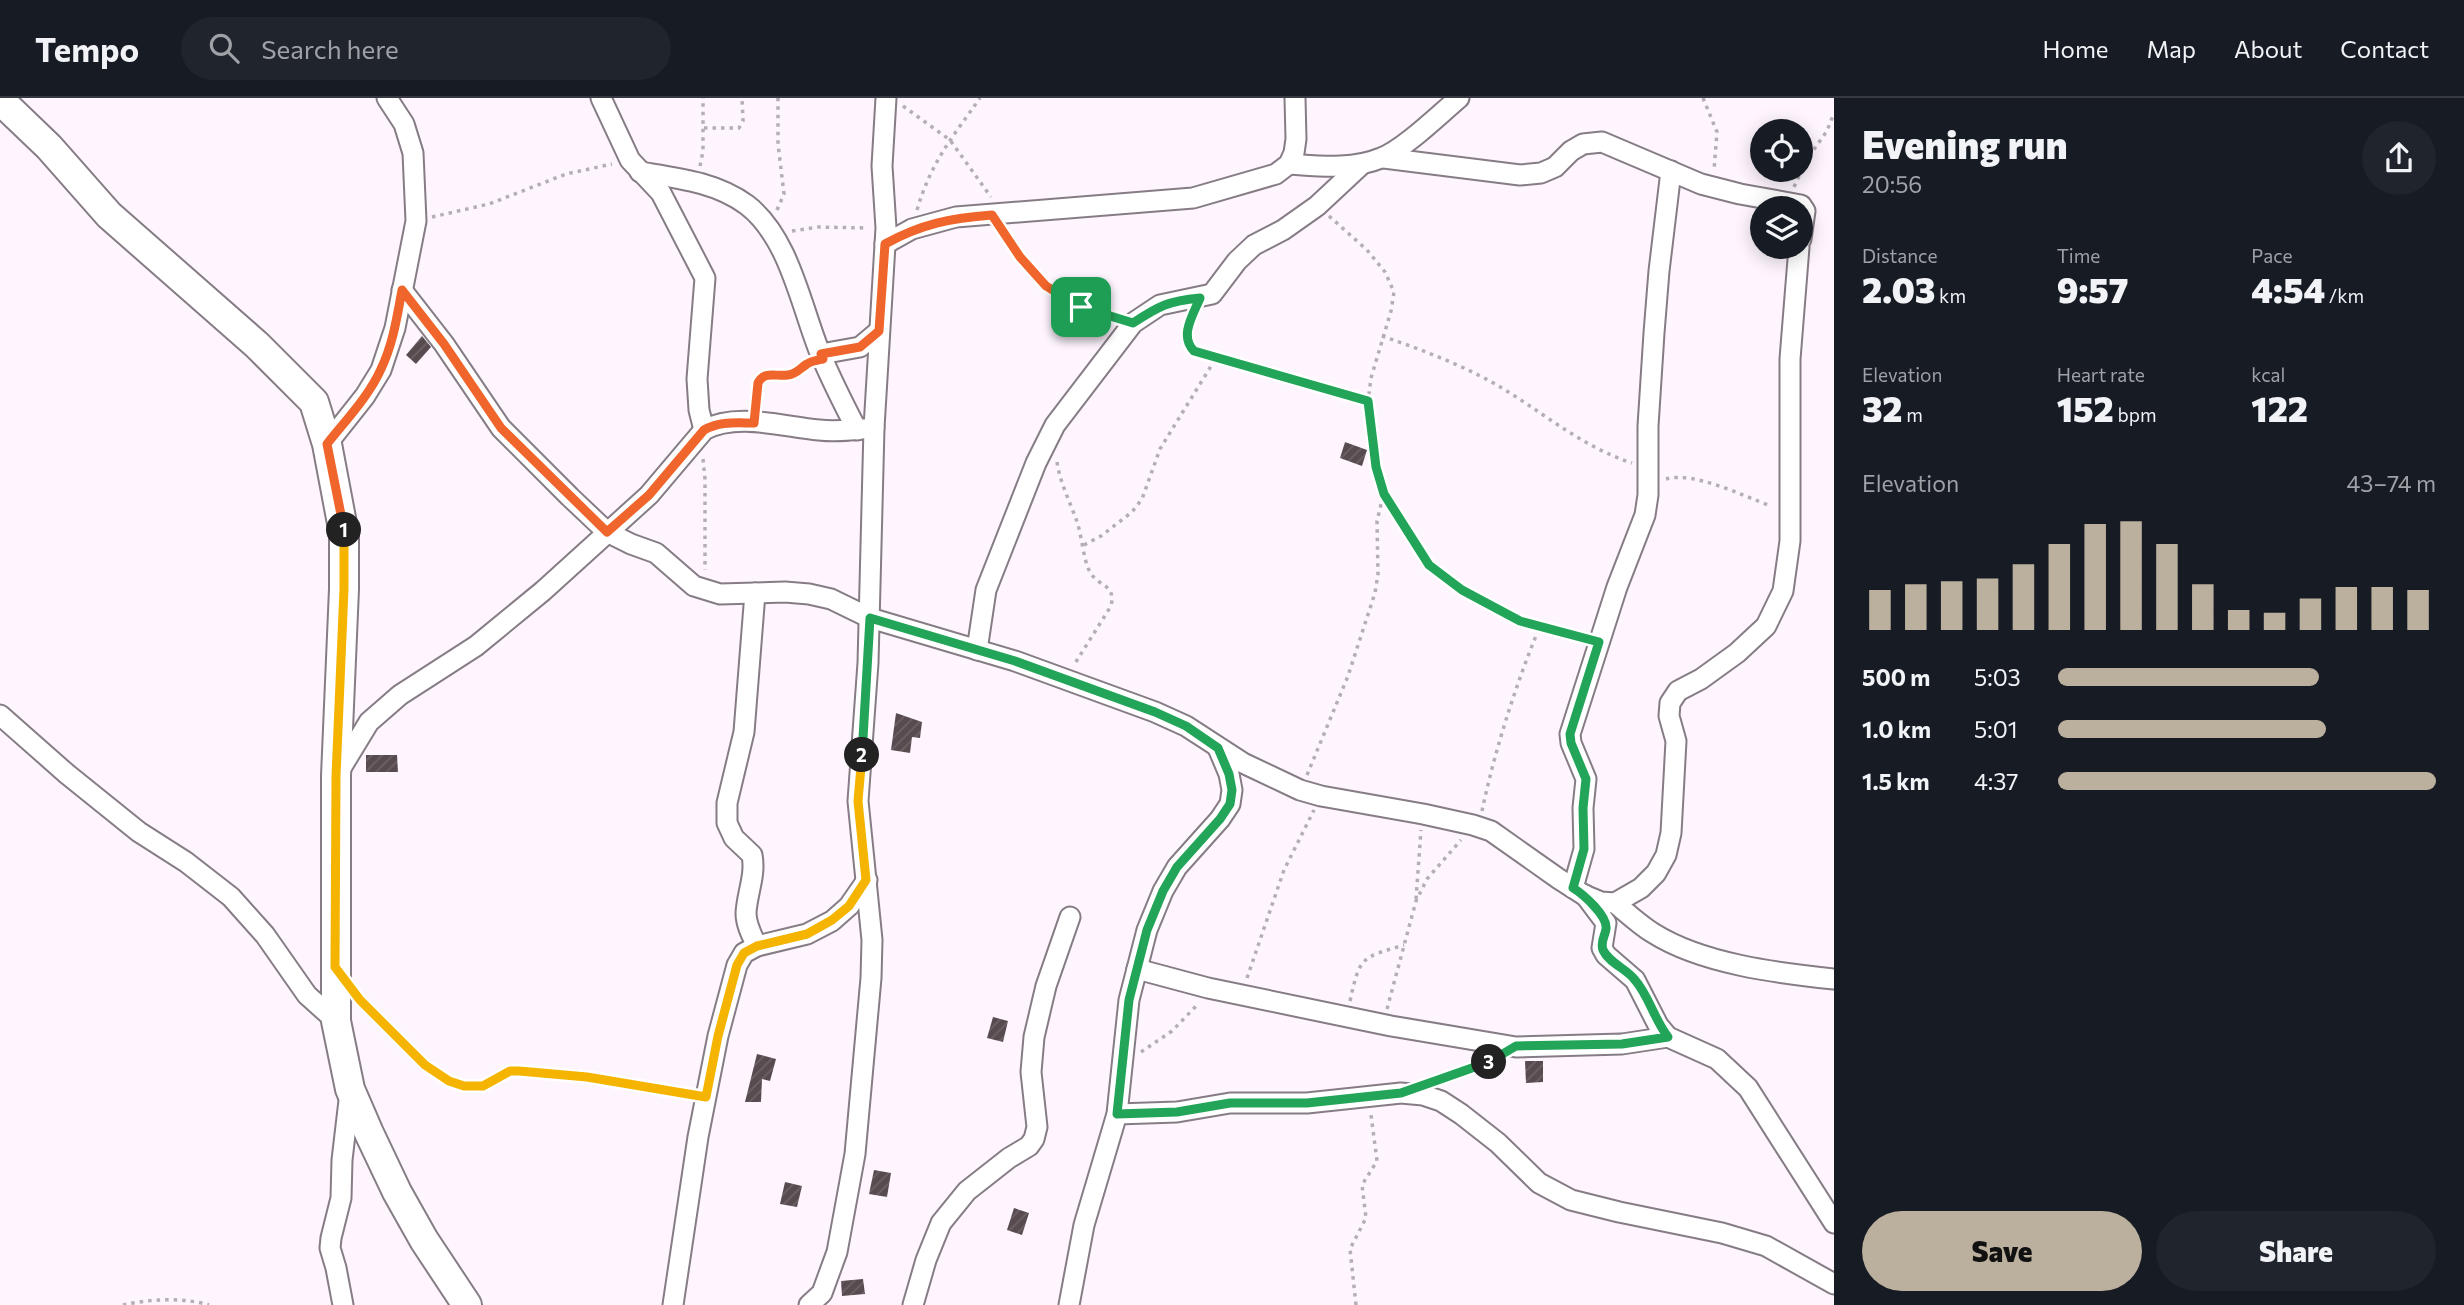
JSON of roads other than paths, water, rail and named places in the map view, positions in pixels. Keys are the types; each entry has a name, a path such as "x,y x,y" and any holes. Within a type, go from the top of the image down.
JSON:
{"street":[{"path":"327,444 365,396 381,370 395,328 416,220 413,153 404,124 387,98"},
{"path":"601,98 635,166 661,193 705,278 697,379 702,433"},
{"path":"885,236 956,217 1193,198 1276,174 1289,164 1294,153 1295,98"},
{"path":"1289,164 1333,167 1384,158 1459,98"},
{"path":"0,100 49,147 109,215 257,345 314,402 327,444 344,534 336,776 336,1021 350,1089 397,1192 424,1240 467,1305"},
{"path":"809,1305 822,1293 831,1272 855,1154 873,940 858,801 870,618 866,429 879,331 885,236 882,166 893,101"},
{"path":"1384,158 1520,175 1541,173 1555,167 1571,151 1583,144 1602,142 1713,187 1752,196"},
{"path":"977,650 986,590 1036,463 1055,425 1133,323 1160,305 1212,294 1237,261 1254,245 1283,230 1317,206 1362,164"},
{"path":"635,166 697,181 748,205 769,230 793,277 822,357 866,429"},
{"path":"1671,171 1658,271 1645,515 1599,642 1570,734 1586,779 1583,808 1584,849 1578,891 1605,922 1602,948 1606,955 1635,980 1658,1025 1668,1037 1717,1059 1748,1088 1834,1223"},
{"path":"402,290 444,344 501,428 607,532 656,553 694,586 706,592 720,594 808,594 831,599 870,618 1015,661 1186,726 1218,748 1275,780 1300,790 1423,814 1491,831 1578,891 1601,902 1615,903 1641,888 1656,873 1666,855 1671,833 1676,741 1670,703 1678,691 1701,680 1737,653 1766,626 1783,591 1790,541 1790,359 1799,259"},
{"path":"822,357 860,347 879,331"},
{"path":"336,776 369,722 400,695 475,646 543,591 649,495 702,433 714,425 754,423 820,430 866,429"},
{"path":"755,593 744,732 727,803 727,823 734,838 751,855 754,864 746,913 747,923 757,946"},
{"path":"0,715 139,832 186,862 231,897 265,935 307,995 336,1021"},
{"path":"1069,1305 1084,1225 1117,1114 1129,1000 1147,930 1163,891 1177,867 1230,804 1232,790 1229,774 1218,748"},
{"path":"673,1305 698,1137 718,1036 737,965 744,953 757,946 807,934 832,920 849,906 866,880"},
{"path":"1615,903 1654,934 1702,955 1772,972 1834,979"},
{"path":"913,1305 926,1260 941,1223 967,1191 1029,1146 1034,1139 1037,1127 1031,1072 1034,1037 1046,986 1070,918"},
{"path":"1137,968 1208,988 1382,1024 1516,1046 1622,1044 1668,1037"},
{"path":"342,1305 330,1248 341,1198 342,1160 350,1089"},
{"path":"1117,1114 1177,1112 1230,1103 1307,1103 1401,1093 1423,1095 1451,1108 1498,1143 1539,1183 1571,1199 1630,1215 1722,1233 1766,1246 1834,1284"}]}
